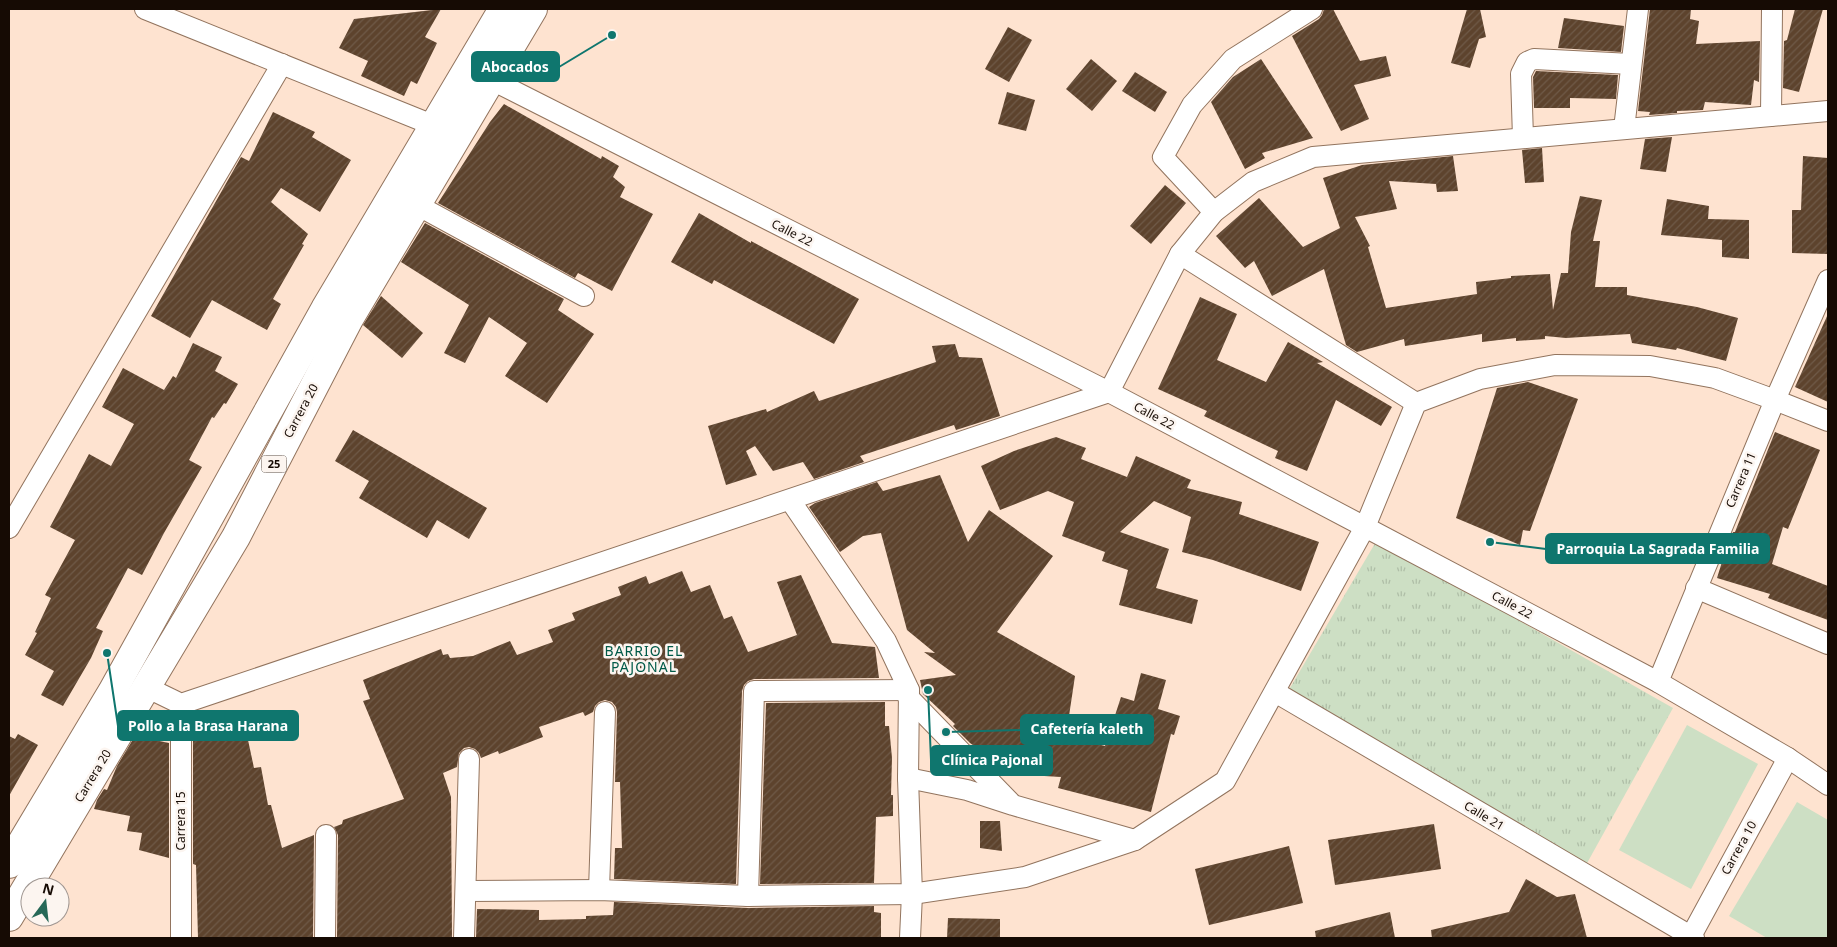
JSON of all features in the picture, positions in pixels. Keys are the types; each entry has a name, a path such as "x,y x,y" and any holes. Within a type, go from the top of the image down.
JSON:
{"main road":[{"name":"Carrera 20","path":"479,74 503,9"},
{"name":"Carrera 20","path":"9,864 112,692 325,309 446,131 479,74 532,9"},
{"name":"Carrera 20","path":"9,916 236,537 349,319 417,205 446,131"}],"street":[{"path":"145,9 446,131"},
{"path":"1214,212 1163,157 1192,105 1233,60 1312,9"},
{"path":"1624,129 1638,9"},
{"path":"1771,116 1772,9"},
{"path":"1522,138 1521,74 1527,62 1534,60 1631,64"},
{"path":"9,528 282,64"},
{"name":"Calle 22","path":"479,74 1109,392 1658,682 1788,758 1828,785"},
{"path":"146,687 180,704 1109,392 1180,254 1214,212 1253,182 1313,157 1828,111"},
{"path":"417,205 584,296"},
{"path":"1180,254 1416,402"},
{"name":"Carrera 11","path":"1658,682 1775,400 1828,280"},
{"path":"466,891 599,890 748,896 912,894 1025,876 1135,840 1226,781 1365,527 1416,402 1480,379 1555,365 1650,366 1715,378 1828,422"},
{"path":"790,500 886,640 908,694 1013,805"},
{"path":"1696,588 1828,644"},
{"path":"748,896 754,690 908,694"},
{"name":"Calle 21","path":"1275,692 1692,938"},
{"path":"908,694 908,778 912,894 910,938"},
{"name":"Carrera 15","path":"180,704 181,938"},
{"path":"599,890 604,712"},
{"name":"Carrera 10","path":"1692,938 1788,758"},
{"path":"464,938 469,759"},
{"path":"908,778 967,790 1135,840"},
{"path":"325,938 326,835"}],"green space":[{"path":"1377,540 1673,708 1586,865 1287,693"},
{"path":"1687,725 1758,764 1691,889 1619,850"},
{"path":"1797,802 1828,820 1828,938 1767,938 1729,916"}],"building":[{"path":"441,9 425,37 437,43 417,84 411,81 404,96 361,76 368,61 339,48 354,19"},
{"path":"1324,9 1333,9 1360,61 1386,56 1391,76 1354,85 1369,119 1341,131 1292,36 1319,19"},
{"path":"1467,9 1480,9 1486,37 1479,39 1470,68 1451,63"},
{"path":"1650,9 1691,9 1690,19 1699,21 1696,44 1760,41 1759,82 1754,80 1751,105 1705,102 1703,110 1649,115 1650,112 1638,111"},
{"path":"1795,9 1823,9 1799,92 1783,88 1784,41 1787,40"},
{"path":"1564,18 1624,26 1621,52 1558,48"},
{"path":"1008,27 1032,40 1009,82 985,69"},
{"path":"1091,59 1117,81 1092,111 1066,89"},
{"path":"1261,59 1313,138 1262,153 1265,158 1245,169 1211,102 1233,77"},
{"path":"1536,71 1618,75 1616,99 1570,98 1570,108 1534,108 1533,77"},
{"path":"1135,72 1167,92 1155,112 1122,91"},
{"path":"1007,92 1035,100 1026,131 998,124"},
{"path":"504,104 601,159 602,156 619,166 613,177 625,187 620,197 653,214 612,291 578,273 575,278 438,203 490,122"},
{"path":"273,112 315,132 312,137 351,160 320,212 281,188 271,202 308,234 302,244 304,245 273,299 281,304 267,330 212,300 190,338 151,316 241,157 249,161"},
{"path":"1672,137 1666,172 1640,169 1645,139"},
{"path":"1542,148 1544,182 1525,183 1522,150"},
{"path":"1453,156 1458,191 1437,192 1436,184 1389,181 1397,209 1355,217 1370,246 1368,247 1386,308 1477,294 1476,282 1511,278 1511,276 1550,274 1553,310 1561,273 1568,273 1571,232 1580,196 1602,200 1593,241 1600,241 1595,287 1627,287 1627,295 1697,307 1738,318 1726,361 1677,348 1676,350 1632,343 1630,334 1566,338 1545,336 1545,339 1516,341 1516,338 1482,342 1482,334 1405,346 1404,339 1357,352 1346,345 1324,269 1272,296 1254,261 1245,268 1216,236 1259,198 1303,247 1340,228 1323,178 1362,165"},
{"path":"1803,156 1828,158 1828,254 1792,253 1792,210 1801,210"},
{"path":"1165,185 1186,203 1151,244 1130,226"},
{"path":"1667,199 1709,206 1708,219 1749,220 1749,259 1722,257 1722,240 1661,235"},
{"path":"699,213 751,243 751,241 859,299 834,344 714,280 712,284 671,262"},
{"path":"425,223 564,299 558,310 594,334 547,403 505,376 527,343 489,317 465,363 444,353 469,305 401,262"},
{"path":"381,296 423,333 402,358 363,325"},
{"path":"1200,297 1237,314 1217,360 1266,382 1288,342 1323,362 1317,363 1392,407 1381,426 1336,400 1307,471 1275,458 1278,451 1204,416 1207,411 1158,389"},
{"path":"1828,314 1828,402 1795,387"},
{"path":"193,343 222,357 215,371 238,384 226,404 224,403 214,418 212,417 189,460 202,467 142,575 128,568 96,628 103,631 91,658 63,706 41,695 54,671 25,655 37,633 35,632 51,598 45,595 75,540 50,527 89,454 111,466 134,424 102,407 123,368 164,390 173,376 176,378"},
{"path":"955,344 959,357 982,358 1000,416 956,430 954,425 860,456 864,462 814,479 803,462 773,471 755,446 746,451 757,475 726,485 708,426 766,409 767,412 814,391 819,401 936,362 932,346"},
{"path":"1528,382 1578,399 1530,531 1523,530 1520,545 1456,518 1497,388"},
{"path":"353,430 487,508 469,539 437,520 427,538 359,498 369,481 335,461"},
{"path":"1775,432 1820,450 1788,529 1783,527 1772,564 1828,586 1828,620 1768,598 1770,594 1717,578 1726,549 1733,532 1735,532"},
{"path":"1056,437 1086,448 1081,459 1127,477 1136,456 1191,480 1187,488 1242,502 1239,514 1319,542 1301,591 1213,560 1182,552 1191,517 1154,501 1120,532 1169,549 1156,588 1198,600 1192,624 1119,605 1128,570 1102,561 1105,552 1062,536 1074,502 1048,491 1000,510 981,466 1014,451"},
{"path":"940,475 968,542 989,510 1053,556 997,632 1075,676 1066,736 1105,746 1121,697 1134,701 1141,673 1166,680 1158,709 1180,716 1174,735 1171,734 1151,812 1058,788 1061,777 1044,776 1046,772 1015,769 995,758 991,758 970,743 953,726 955,724 923,694 920,680 956,675 924,652 935,653 907,630 881,533 863,536 840,552 809,507 815,503 877,482 883,491"},
{"path":"682,571 691,592 710,585 724,619 732,616 748,652 797,635 777,582 801,575 832,643 875,647 879,678 754,679 744,685 742,691 736,884 614,879 615,848 622,848 620,782 615,782 617,712 612,702 605,700 599,702 593,712 585,716 583,712 539,727 543,737 499,754 498,751 481,758 475,749 464,748 459,753 457,767 443,773 451,797 452,938 337,938 338,835 334,827 342,824 343,820 404,799 363,701 370,699 363,680 441,649 443,655 448,654 450,658 473,656 510,641 517,655 553,642 548,630 575,620 572,613 621,595 618,587 646,576 649,584"},
{"path":"885,702 885,726 889,726 892,758 891,795 893,795 893,816 876,817 874,883 760,884 766,703"},
{"path":"242,712 254,768 261,767 268,805 271,805 282,848 314,835 313,938 198,938 196,865 193,864 193,729"},
{"path":"18,734 38,745 9,796 9,736 15,739"},
{"path":"135,736 169,743 169,858 139,850 142,833 127,831 130,816 94,809 104,789 107,790 117,766"},
{"path":"980,821 1000,821 1002,851 980,848"},
{"path":"1434,824 1441,869 1335,885 1328,840"},
{"path":"1289,846 1303,903 1209,925 1195,869"},
{"path":"1526,879 1557,897 1575,894 1587,938 1432,938 1431,930 1509,912"},
{"path":"614,902 748,908 874,906 874,912 881,913 881,938 476,938 477,909 539,910 539,920 586,919 586,916 613,915"},
{"path":"1390,912 1395,938 1316,938 1315,931"},
{"path":"948,918 1000,919 1000,938 947,938"}],"place":[{"name":"Abocados","path":"612,35"},
{"name":"Parroquia La Sagrada Familia","path":"1490,542"},
{"name":"Pollo a la Brasa Harana","path":"107,653"},
{"name":"Clínica Pajonal","path":"928,690"},
{"name":"Cafetería kaleth","path":"946,732"}],"district":[{"name":"BARRIO EL PAJONAL","path":"644,660"}]}
